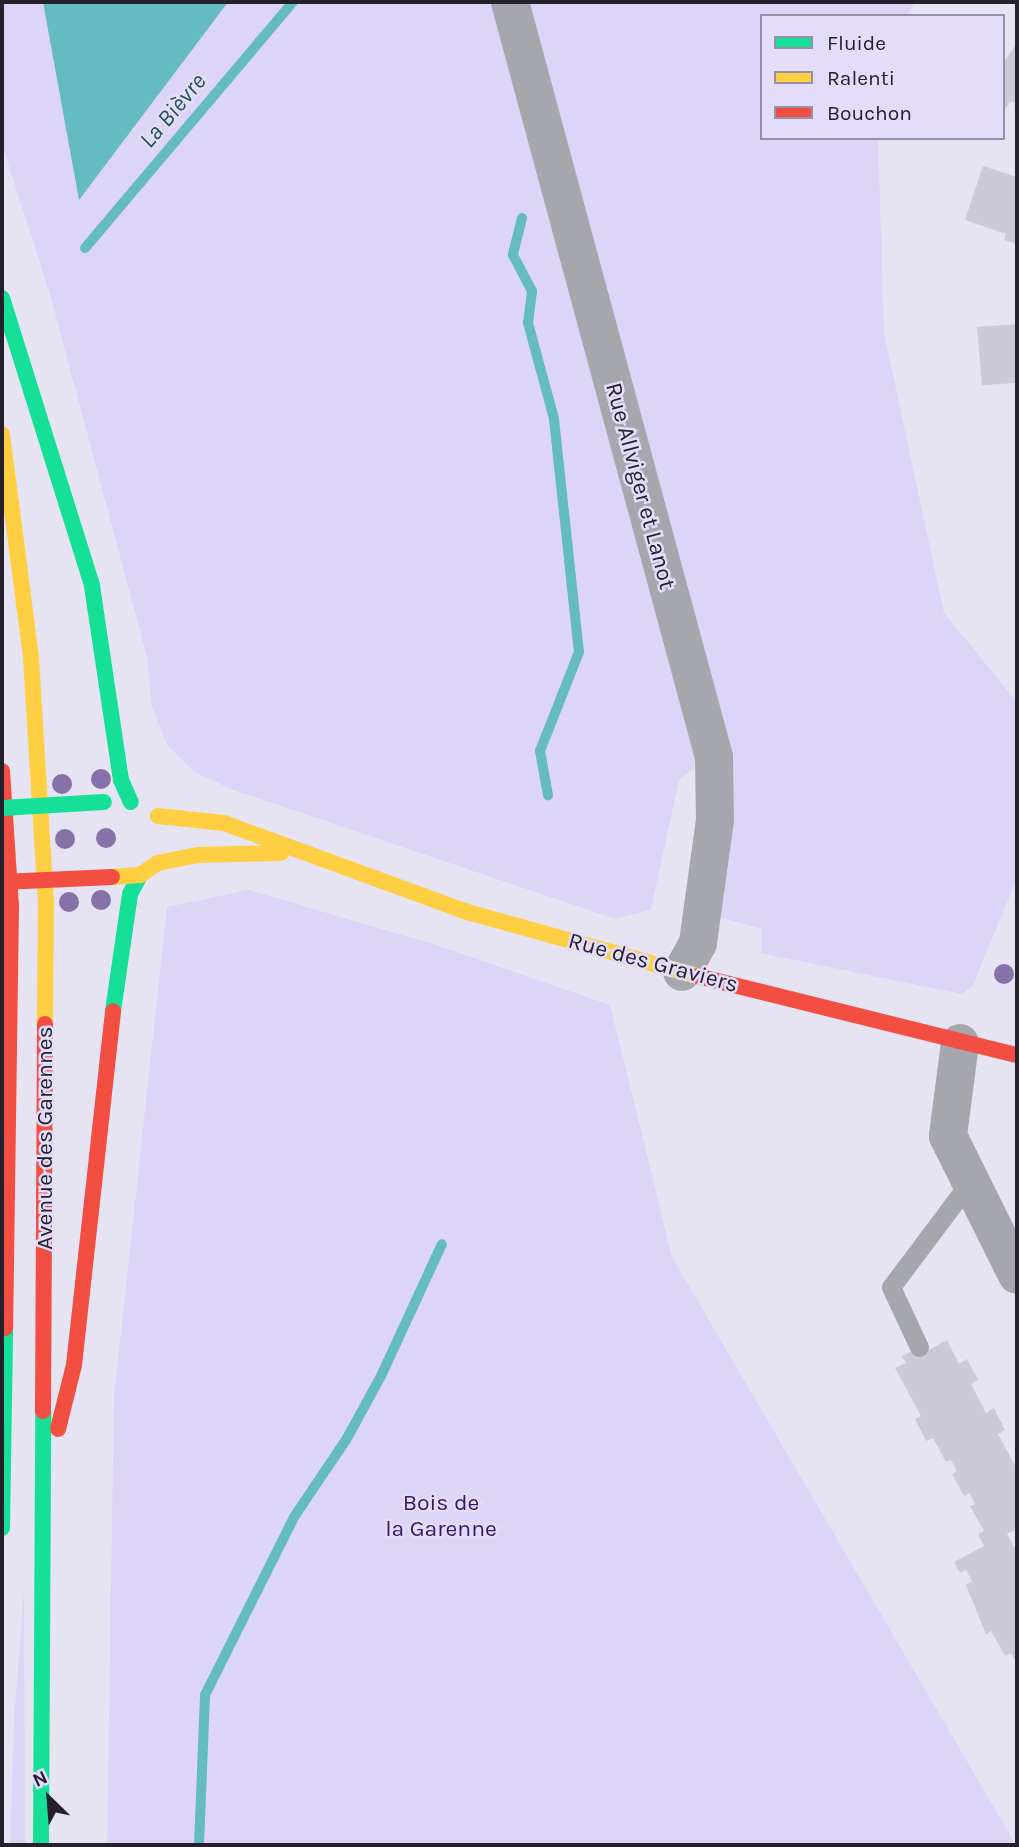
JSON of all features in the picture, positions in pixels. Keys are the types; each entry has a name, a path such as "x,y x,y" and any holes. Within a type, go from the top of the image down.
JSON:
{"main road":[{"path":"2,298 92,586 121,780 131,802"},
{"name":"Avenue des Garennes","path":"2,434 31,659 46,903 41,1845"},
{"name":"Avenue des Garennes","path":"2,771 11,905 2,1528"},
{"path":"2,808 131,802 148,806 158,816 158,863 140,876 130,894 121,940 74,1365 43,1493"},
{"name":"Rue des Graviers","path":"158,816 224,823 293,852 464,911 682,972 1017,1055"},
{"name":"Rue des Graviers","path":"158,863 198,855 293,852"},
{"path":"2,882 140,876"}],"street":[{"name":"Rue Allviger et Lanot","path":"510,2 714,757 715,820 698,943 682,972"},
{"path":"960,1042 948,1136 1017,1275"}],"lane":[{"path":"919,1347 891,1287 969,1183"}],"green space":[{"path":"2,2 916,2 907,14 760,14 760,140 878,140 884,333 944,613 1017,702 1017,878 973,985 962,994 761,953 762,929 719,917 704,759 679,780 651,909 615,919 231,789 194,772 167,745 152,706 147,657 50,294 2,145"},
{"name":"Bois de la Garenne","path":"249,890 436,945 610,1005 672,1257 1016,1845 107,1845 114,1397 167,907"},
{"path":"24,1590 25,1845 10,1845 14,1720"}],"water":[{"path":"43,2 228,2 79,200"}],"building":[{"path":"1017,43 1017,105 1011,101 1005,109 1005,60"},
{"path":"983,166 1017,177 1017,244 1004,240 1006,234 965,220"},
{"path":"1017,324 1017,383 982,385 977,327"},
{"path":"947,1340 959,1364 967,1359 978,1380 971,1384 986,1413 994,1408 1005,1430 998,1434 1017,1469 1017,1529 1007,1534 1017,1552 1017,1664 1011,1653 1005,1656 991,1631 986,1634 966,1585 972,1581 966,1570 960,1573 954,1562 984,1546 978,1534 984,1531 970,1506 975,1504 969,1493 964,1496 952,1474 957,1471 951,1460 946,1462 933,1438 926,1441 915,1419 921,1416 895,1368 906,1363 902,1356 924,1345 927,1351"}],"waterway":[{"name":"La Bièvre","path":"85,248 293,2"},
{"path":"522,218 513,255 532,291 528,323 554,419 579,652 540,751 548,795"},
{"path":"199,1845 205,1695 294,1517 346,1440 381,1376 442,1244"}],"traffic: fast":[{"path":"2,298 92,586 121,780 131,802"},
{"path":"2,808 104,802"},
{"path":"113,1011 130,894 140,875"},
{"path":"2,1528 5,1328"},
{"path":"41,1845 43,1411"}],"traffic: slow":[{"path":"2,434 31,658 46,903 45,1024"},
{"path":"158,816 224,823 464,911 697,976"},
{"path":"112,877 140,875 158,863 198,855 281,853"}],"traffic: jam":[{"path":"2,771 11,905 5,1328"},
{"path":"2,882 112,877"},
{"path":"697,976 1017,1055"},
{"path":"58,1429 74,1365 113,1011"},
{"path":"43,1411 45,1024"}]}
